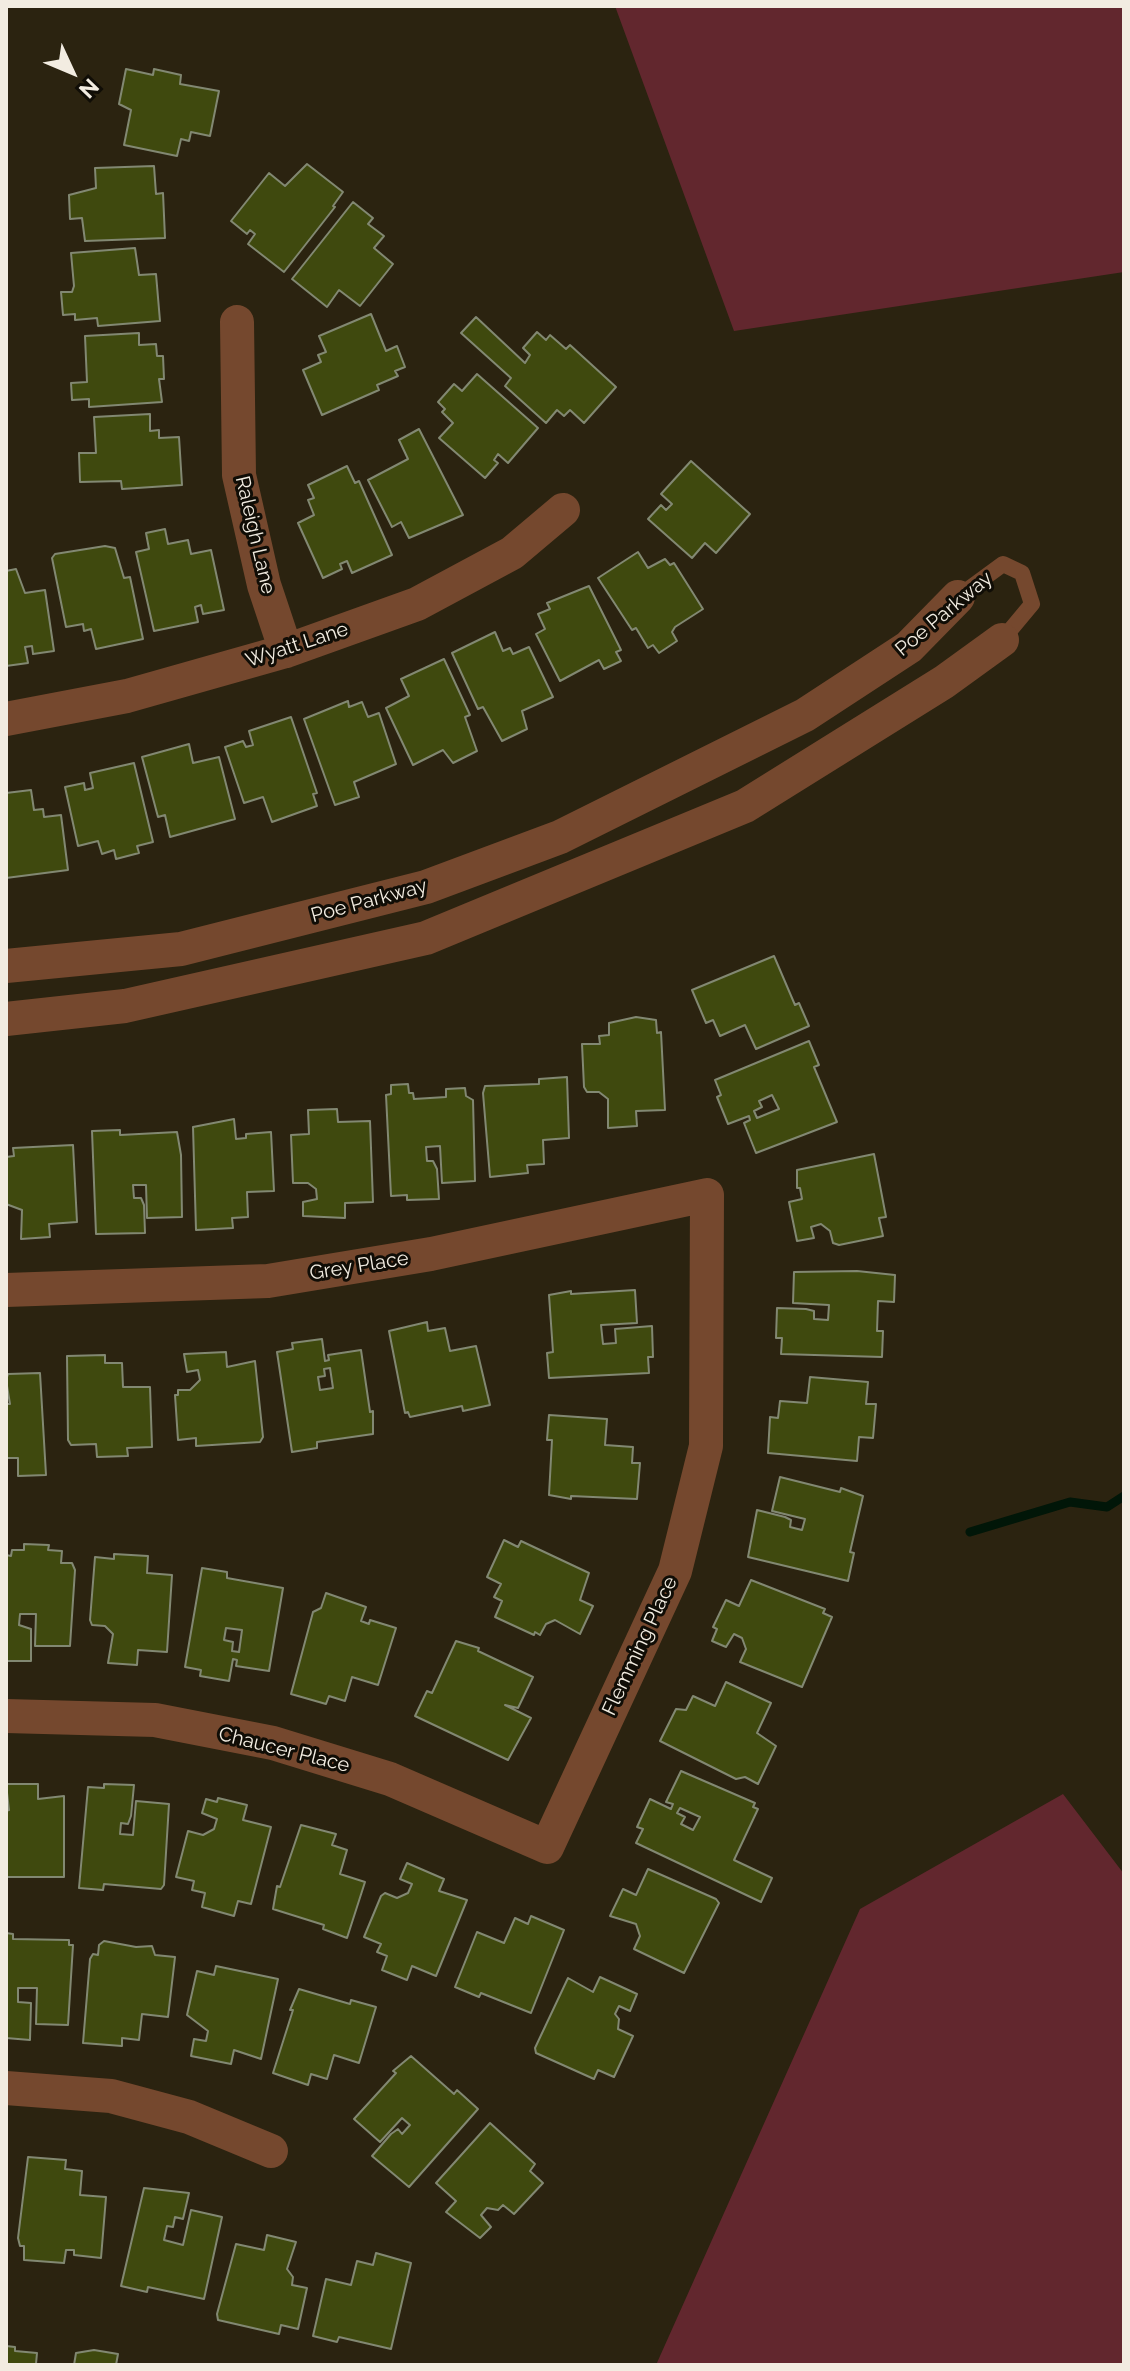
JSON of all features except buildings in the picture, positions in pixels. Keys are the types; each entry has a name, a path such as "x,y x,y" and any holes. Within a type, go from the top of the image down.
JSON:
{"street":[{"name":"Raleigh Lane","path":"237,322 239,475 264,585 286,651"},
{"name":"Wyatt Lane","path":"6,719 127,696 286,651 417,604 512,553 563,510"},
{"name":"Poe Parkway","path":"6,966 181,949 426,887 560,837 805,715 909,647 958,597"},
{"name":"Poe Parkway","path":"6,1019 125,1006 426,938 745,806 944,682 1002,640"},
{"name":"Grey Place","path":"6,1290 268,1281 431,1254 707,1195"},
{"name":"Flemming Place","path":"547,1847 675,1571 703,1460 706,1446 707,1195"},
{"name":"Chaucer Place","path":"6,1716 155,1720 273,1743 390,1779 547,1847"},
{"path":"6,2088 111,2096 189,2117 271,2151"}],"lane":[{"name":"Poe Parkway","path":"958,597 1003,564 1022,573 1032,604 1002,640"}],"shaded area":[{"path":"615,6 1124,6 1124,272 734,331"},
{"path":"1063,1794 1124,1874 1124,2365 656,2365 860,1909"}],"waterway":[{"path":"970,1532 1070,1502 1107,1507 1124,1496"}]}
